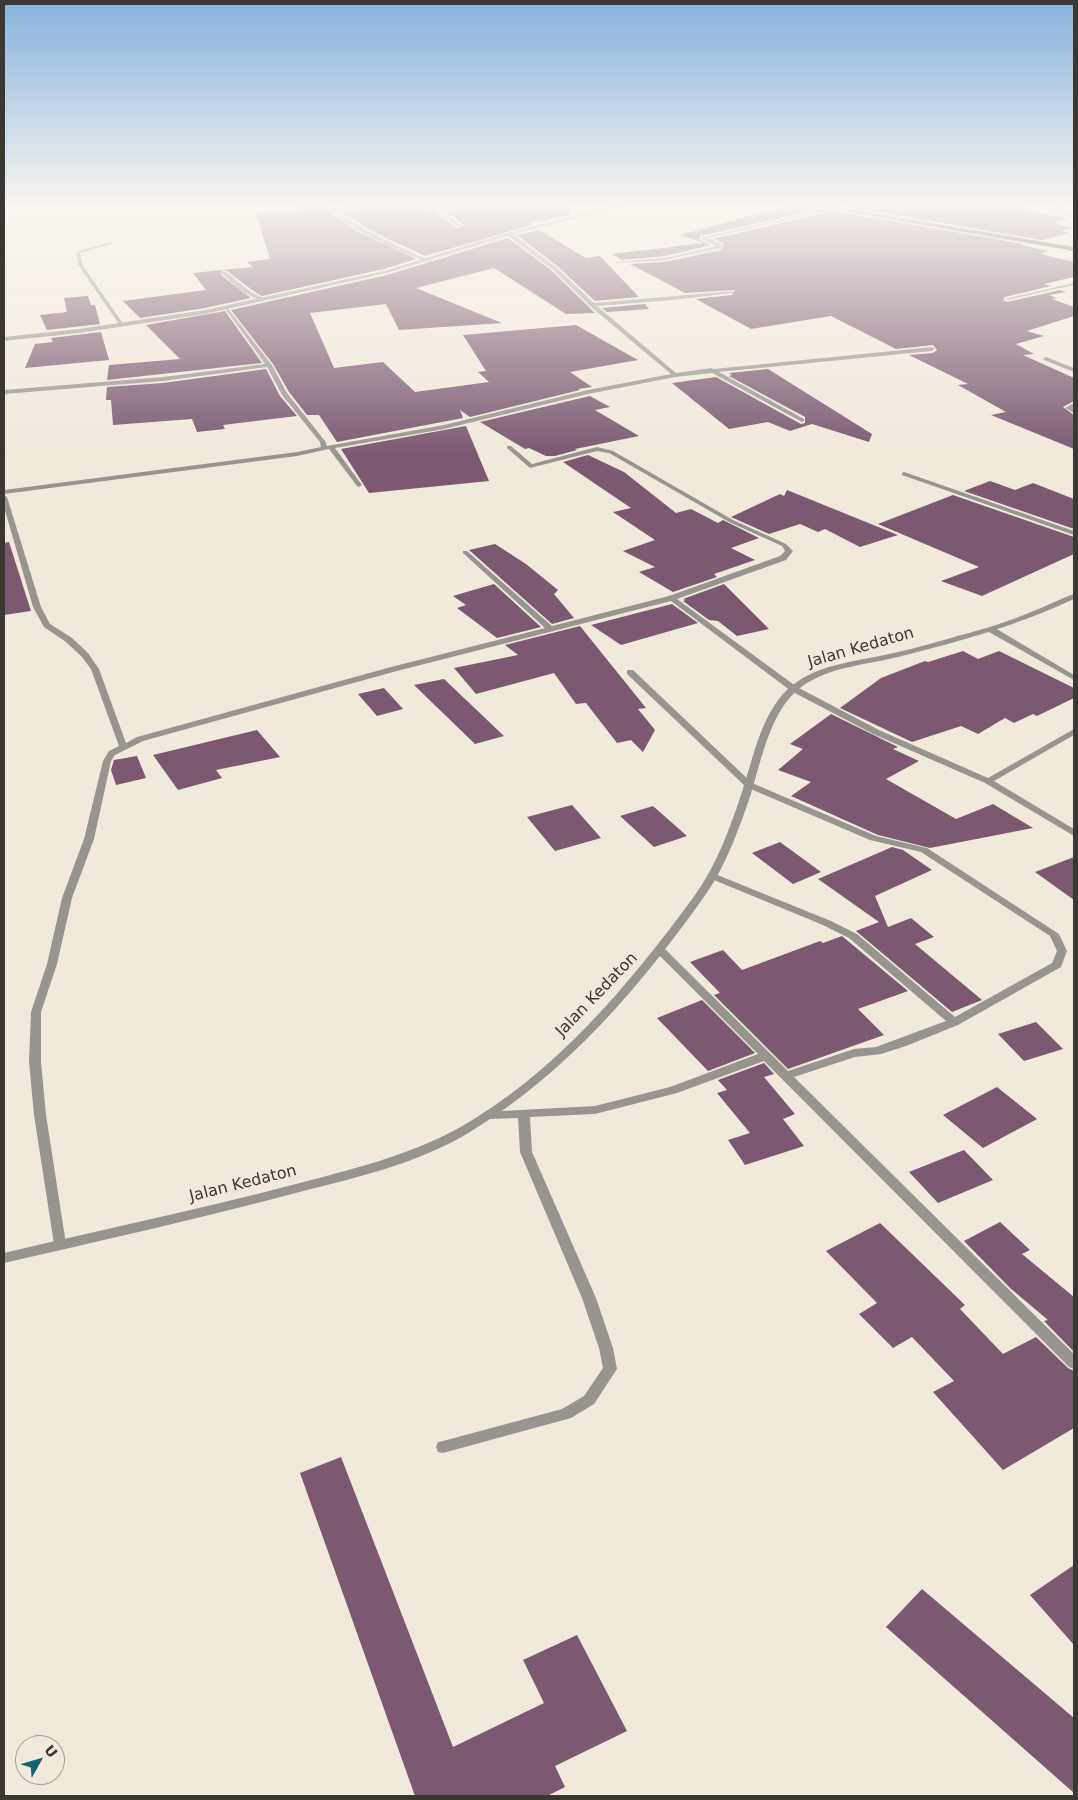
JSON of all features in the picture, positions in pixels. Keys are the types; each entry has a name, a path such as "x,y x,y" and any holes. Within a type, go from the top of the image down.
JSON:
{"street":[{"path":"95,287 121,325"},
{"path":"242,287 249,293 263,299"},
{"path":"4,339 121,325 226,307 317,287"},
{"path":"574,287 675,375"},
{"path":"1007,299 1058,287 1066,290"},
{"path":"592,305 673,299 732,292"},
{"path":"226,307 269,365 284,394 359,484"},
{"path":"4,492 297,454 444,428 588,392 675,375 932,349"},
{"path":"1046,359 1074,370"},
{"path":"4,392 163,378 269,365"},
{"path":"711,370 802,420"},
{"path":"1074,405 1068,408 1074,412"},
{"path":"60,1244 40,1115 35,1062 36,1012 52,964 67,898 89,839 107,761 112,753 140,739 385,672 672,598 783,558 789,551 784,545 738,525 612,452 597,449 530,466 509,447"},
{"path":"904,474 1074,533"},
{"path":"4,497 38,607 47,625 69,640 86,656 95,669 113,722 124,746"},
{"path":"465,552 551,629"},
{"name":"Jalan Kedaton","path":"4,1258 271,1195 393,1161 438,1144 488,1115 528,1084 594,1024 627,991 661,951 720,862 749,785 762,743 783,700 794,689 810,679 836,670 992,630 1044,611 1074,596"},
{"path":"672,598 794,689 876,732 988,781 1074,833"},
{"path":"992,630 1074,678"},
{"path":"630,672 749,785 873,838 924,850 1054,934 1062,951 1057,965 954,1022 878,1052 854,1053 785,1076"},
{"path":"988,781 1074,732"},
{"path":"712,876 827,922 853,936 954,1022"},
{"path":"661,951 1074,1363"},
{"path":"488,1115 595,1110 673,1090 765,1056"},
{"path":"443,1446 566,1414 589,1400 610,1369 606,1348 589,1298 526,1152 524,1113"}],"building":[{"path":"204,287 237,287 251,298 205,308 140,318 123,301 206,290"},
{"path":"248,287 303,287 262,296"},
{"path":"334,287 420,287 416,288 502,323 399,330 386,304 310,313 334,368 383,362 415,392 489,382 478,372 486,371 463,335 576,325 638,360 570,372 592,387 470,417 460,410 463,418 337,442 319,415 307,415 289,392 273,364 231,310"},
{"path":"524,287 568,287 595,313 566,314"},
{"path":"580,287 629,287 639,297 595,301"},
{"path":"674,287 1047,287 1005,297 1003,300 1007,302 1060,290 1066,292 1049,295 1057,298 1052,299 1074,307 1074,316 1027,331 1044,336 1016,344 1034,354 1023,355 1074,378 1074,401 1063,407 1074,415 1074,449 991,415 1006,412 958,385 968,384 909,355 933,353 937,350 933,345 896,349 831,316 751,329 696,299 732,295 735,290 685,293"},
{"path":"88,296 91,305 95,305 100,324 47,330 40,315 67,312 64,298"},
{"path":"645,304 649,309 607,312 602,308"},
{"path":"225,311 262,363 107,380 109,365 180,359 146,325"},
{"path":"101,332 109,360 25,368 35,344 53,342 51,338"},
{"path":"266,369 280,396 297,416 223,425 225,429 197,432 192,419 113,425 111,400 106,400 107,387 163,383"},
{"path":"768,369 872,434 869,442 812,424 790,431 768,422 729,429 672,383 716,377 801,424 805,423 805,417 729,376 732,375 729,373"},
{"path":"590,396 610,407 595,410 639,436 575,449 577,450 555,456 546,456 529,448 525,449 480,422"},
{"path":"466,426 489,481 369,493 341,449"},
{"path":"588,455 624,472 676,513 691,509 718,523 723,520 759,538 731,548 755,560 714,574 717,577 673,592 639,572 655,567 623,551 655,540 613,512 631,508 563,462"},
{"path":"990,481 1015,490 1033,483 1074,499 1074,529 964,491"},
{"path":"787,490 898,535 860,547 825,529 818,532 800,524 769,534 731,517 780,494 784,496"},
{"path":"953,495 1074,537 1074,554 982,596 941,581 979,567 878,524"},
{"path":"9,542 31,611 4,615 4,543"},
{"path":"495,544 526,564 558,590 554,594 574,618 552,624 469,550"},
{"path":"494,584 541,627 497,638 457,608 466,605 453,596"},
{"path":"724,584 769,629 737,636 718,621 709,620 683,601 686,600 683,599"},
{"path":"672,604 698,623 621,645 591,625"},
{"path":"580,626 646,708 638,709 655,730 643,752 631,740 617,743 586,703 576,704 554,673 476,694 454,668 518,655 505,645"},
{"path":"963,651 978,659 999,651 1074,688 1074,698 1037,716 1033,714 1014,723 1005,718 978,734 961,726 912,742 840,708 881,678 925,661 928,662"},
{"path":"444,679 504,736 475,744 414,685"},
{"path":"384,688 403,709 377,716 358,694"},
{"path":"831,714 898,747 893,749 919,761 886,779 956,819 993,804 1033,828 930,848 878,835 791,796 811,782 778,770 803,749 790,744"},
{"path":"257,730 280,757 216,770 222,778 178,790 153,755"},
{"path":"137,756 146,778 116,785 111,770 114,760"},
{"path":"572,805 601,838 555,851 527,817"},
{"path":"653,806 687,836 654,847 620,816"},
{"path":"780,842 821,872 793,884 752,853"},
{"path":"892,847 903,850 932,870 875,896 888,927 911,918 934,937 915,944 982,1000 952,1012 856,931 879,922 818,879"},
{"path":"1074,857 1074,900 1035,872"},
{"path":"842,936 908,991 858,1009 884,1035 788,1069 714,995 720,993 690,962 723,950 742,970 820,941 823,943"},
{"path":"702,1000 755,1053 708,1071 657,1018"},
{"path":"1036,1022 1063,1049 1024,1061 998,1034"},
{"path":"764,1063 774,1074 764,1077 795,1114 783,1119 804,1146 745,1165 728,1140 750,1133 717,1093 727,1090 718,1080"},
{"path":"997,1087 1037,1119 983,1148 943,1115"},
{"path":"964,1150 993,1180 938,1203 909,1172"},
{"path":"1000,1222 1030,1250 1022,1254 1074,1297 1074,1352 1044,1321 1048,1320 1010,1288 964,1241"},
{"path":"880,1223 965,1305 960,1309 1003,1354 1036,1337 1068,1368 1074,1371 1074,1428 1003,1470 933,1392 954,1381 912,1337 893,1348 859,1314 877,1303 826,1251"},
{"path":"341,1457 453,1747 544,1703 523,1660 577,1635 627,1731 555,1766 565,1787 547,1796 415,1796 300,1473"},
{"path":"1074,1565 1074,1645 1030,1595"},
{"path":"922,1589 1074,1718 1074,1793 886,1627"}]}
